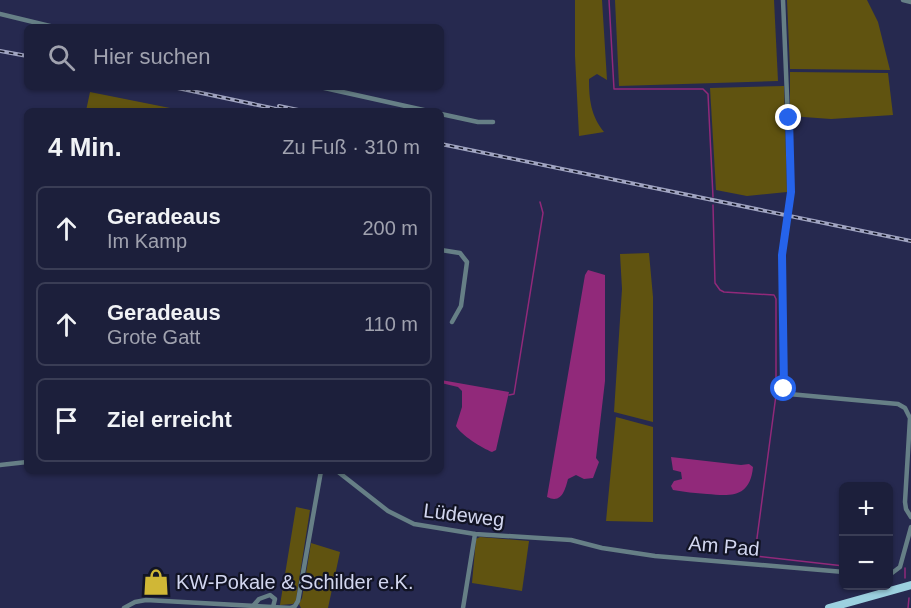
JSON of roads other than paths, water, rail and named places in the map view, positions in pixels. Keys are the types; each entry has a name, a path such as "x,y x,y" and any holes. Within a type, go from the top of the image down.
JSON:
{"main road":[{"path":"829,608 911,585"}],"street":[{"path":"783,0 791,166 791,192 782,255 784,389 789,394 898,404 905,408 910,418 905,502 911,517"},
{"path":"903,0 911,2"},
{"path":"0,14 42,24"},
{"path":"334,90 414,108"},
{"path":"444,115 478,122 493,122"},
{"path":"444,250 460,253 467,262 461,306 452,322"},
{"path":"0,465 24,462"},
{"path":"124,608 135,602 146,600 291,608 295,606 298,601 320,474"},
{"name":"Lüdeweg","path":"341,474 388,511 406,521 475,534 571,540 602,548"},
{"path":"893,573 900,567 911,527"},
{"path":"463,608 475,534"},
{"name":"Am Pad","path":"602,548 655,556 839,572"},
{"path":"253,606 259,599 270,594 275,599 273,607"}],"waterway":[{"path":"609,0 614,89 703,89 708,94 713,197"},
{"path":"509,395 514,394 543,213 540,202"},
{"path":"713,205 715,283 724,292 774,295 776,299 776,395 756,556 839,565"},
{"path":"905,568 905,578"},
{"path":"908,608 909,598"}],"railway":[{"path":"0,51 24,55"},
{"path":"187,90 272,108"},
{"path":"279,106 289,108"},
{"path":"444,145 911,241"}],"place":[{"name":"KW-Pokale & Schilder e.K.","path":"156,582"}]}
